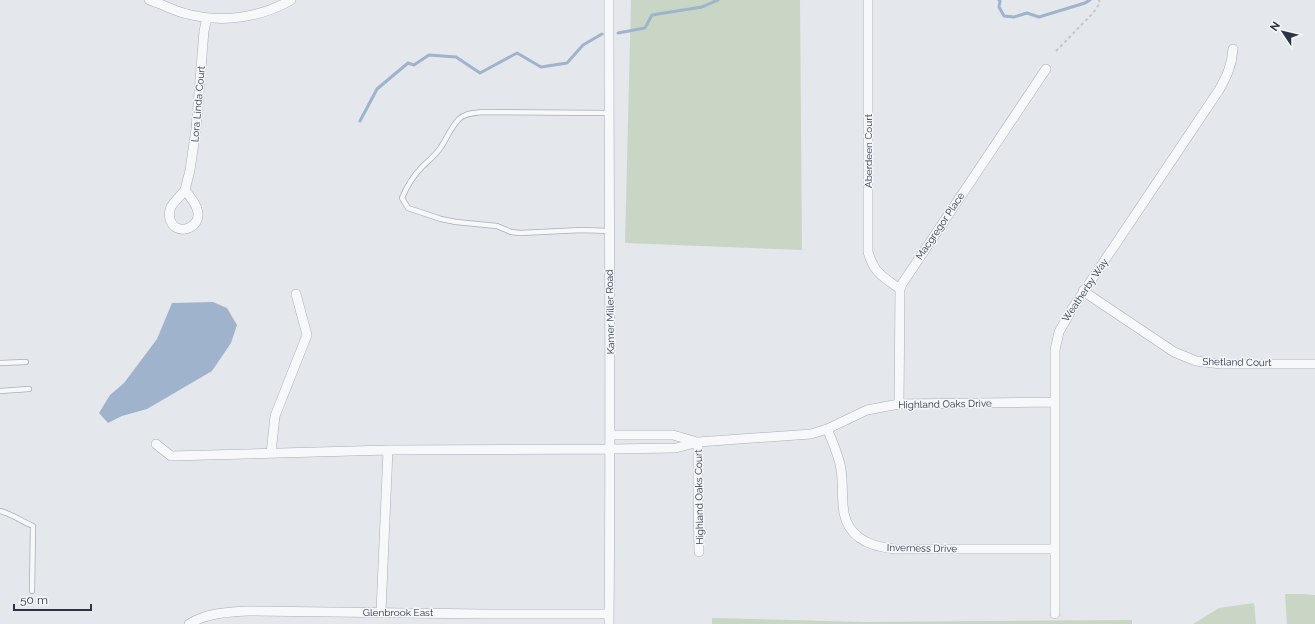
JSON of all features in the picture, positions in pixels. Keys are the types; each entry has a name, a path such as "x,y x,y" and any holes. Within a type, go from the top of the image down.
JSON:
{"street":[{"path":"150,0 187,14 207,18 237,18 251,16 277,7 291,0"},
{"name":"Kamer Miller Road","path":"609,0 609,624"},
{"name":"Aberdeen Court","path":"868,0 868,252 876,270 900,289"},
{"name":"Lora Linda Court","path":"185,190 190,170 196,129 204,31 207,18"},
{"name":"Weatherby Way","path":"1055,614 1054,402 1055,350 1059,332 1083,291 1219,90 1228,74 1233,49"},
{"name":"Macgregor Place","path":"899,404 900,289 911,269 1046,69"},
{"name":"Shetland Court","path":"1083,291 1174,352 1196,361 1221,364 1315,364"},
{"path":"271,453 275,416 307,335 296,294"},
{"name":"Highland Oaks Drive","path":"156,444 171,456 388,450 676,448 698,442 811,434 827,429 867,410 899,404 1054,402"},
{"name":"Inverness Drive","path":"827,429 840,464 843,483 844,514 853,532 868,543 895,549 1054,549"},
{"name":"Highland Oaks Drive","path":"610,435 673,435 698,442"},
{"name":"Highland Oaks Court","path":"698,442 699,552"},
{"path":"381,612 388,450"},
{"name":"Glenbrook East","path":"189,624 220,612 609,614"}],"lane":[{"path":"609,113 482,112 466,114 458,119 440,148 408,184 402,198 408,208 441,219 497,226 516,232 582,230 609,231"},
{"path":"0,363 26,362"},
{"path":"0,391 30,389"},
{"path":"0,511 8,513 22,522 33,526 32,591"}],"path":[{"path":"1056,51 1093,13 1100,4 1098,0"}],"green space":[{"path":"631,0 800,0 802,250 625,243"},
{"path":"1285,594 1315,595 1315,624 1287,624"},
{"path":"1254,603 1256,624 1193,624 1219,608"},
{"path":"712,618 864,622 1132,620 1132,624 712,624"}],"water":[{"path":"213,302 227,308 237,325 231,343 212,371 147,409 122,416 108,423 99,413 110,395 124,383 157,339 172,303"}],"waterway":[{"path":"618,33 645,28 652,15 702,7 718,0"},
{"path":"999,0 999,7 1004,16 1014,17 1027,13 1039,17 1085,3 1090,0"},
{"path":"360,121 377,89 408,63 414,65 429,55 456,57 480,73 517,53 541,67 567,63 583,45 602,34"}]}
